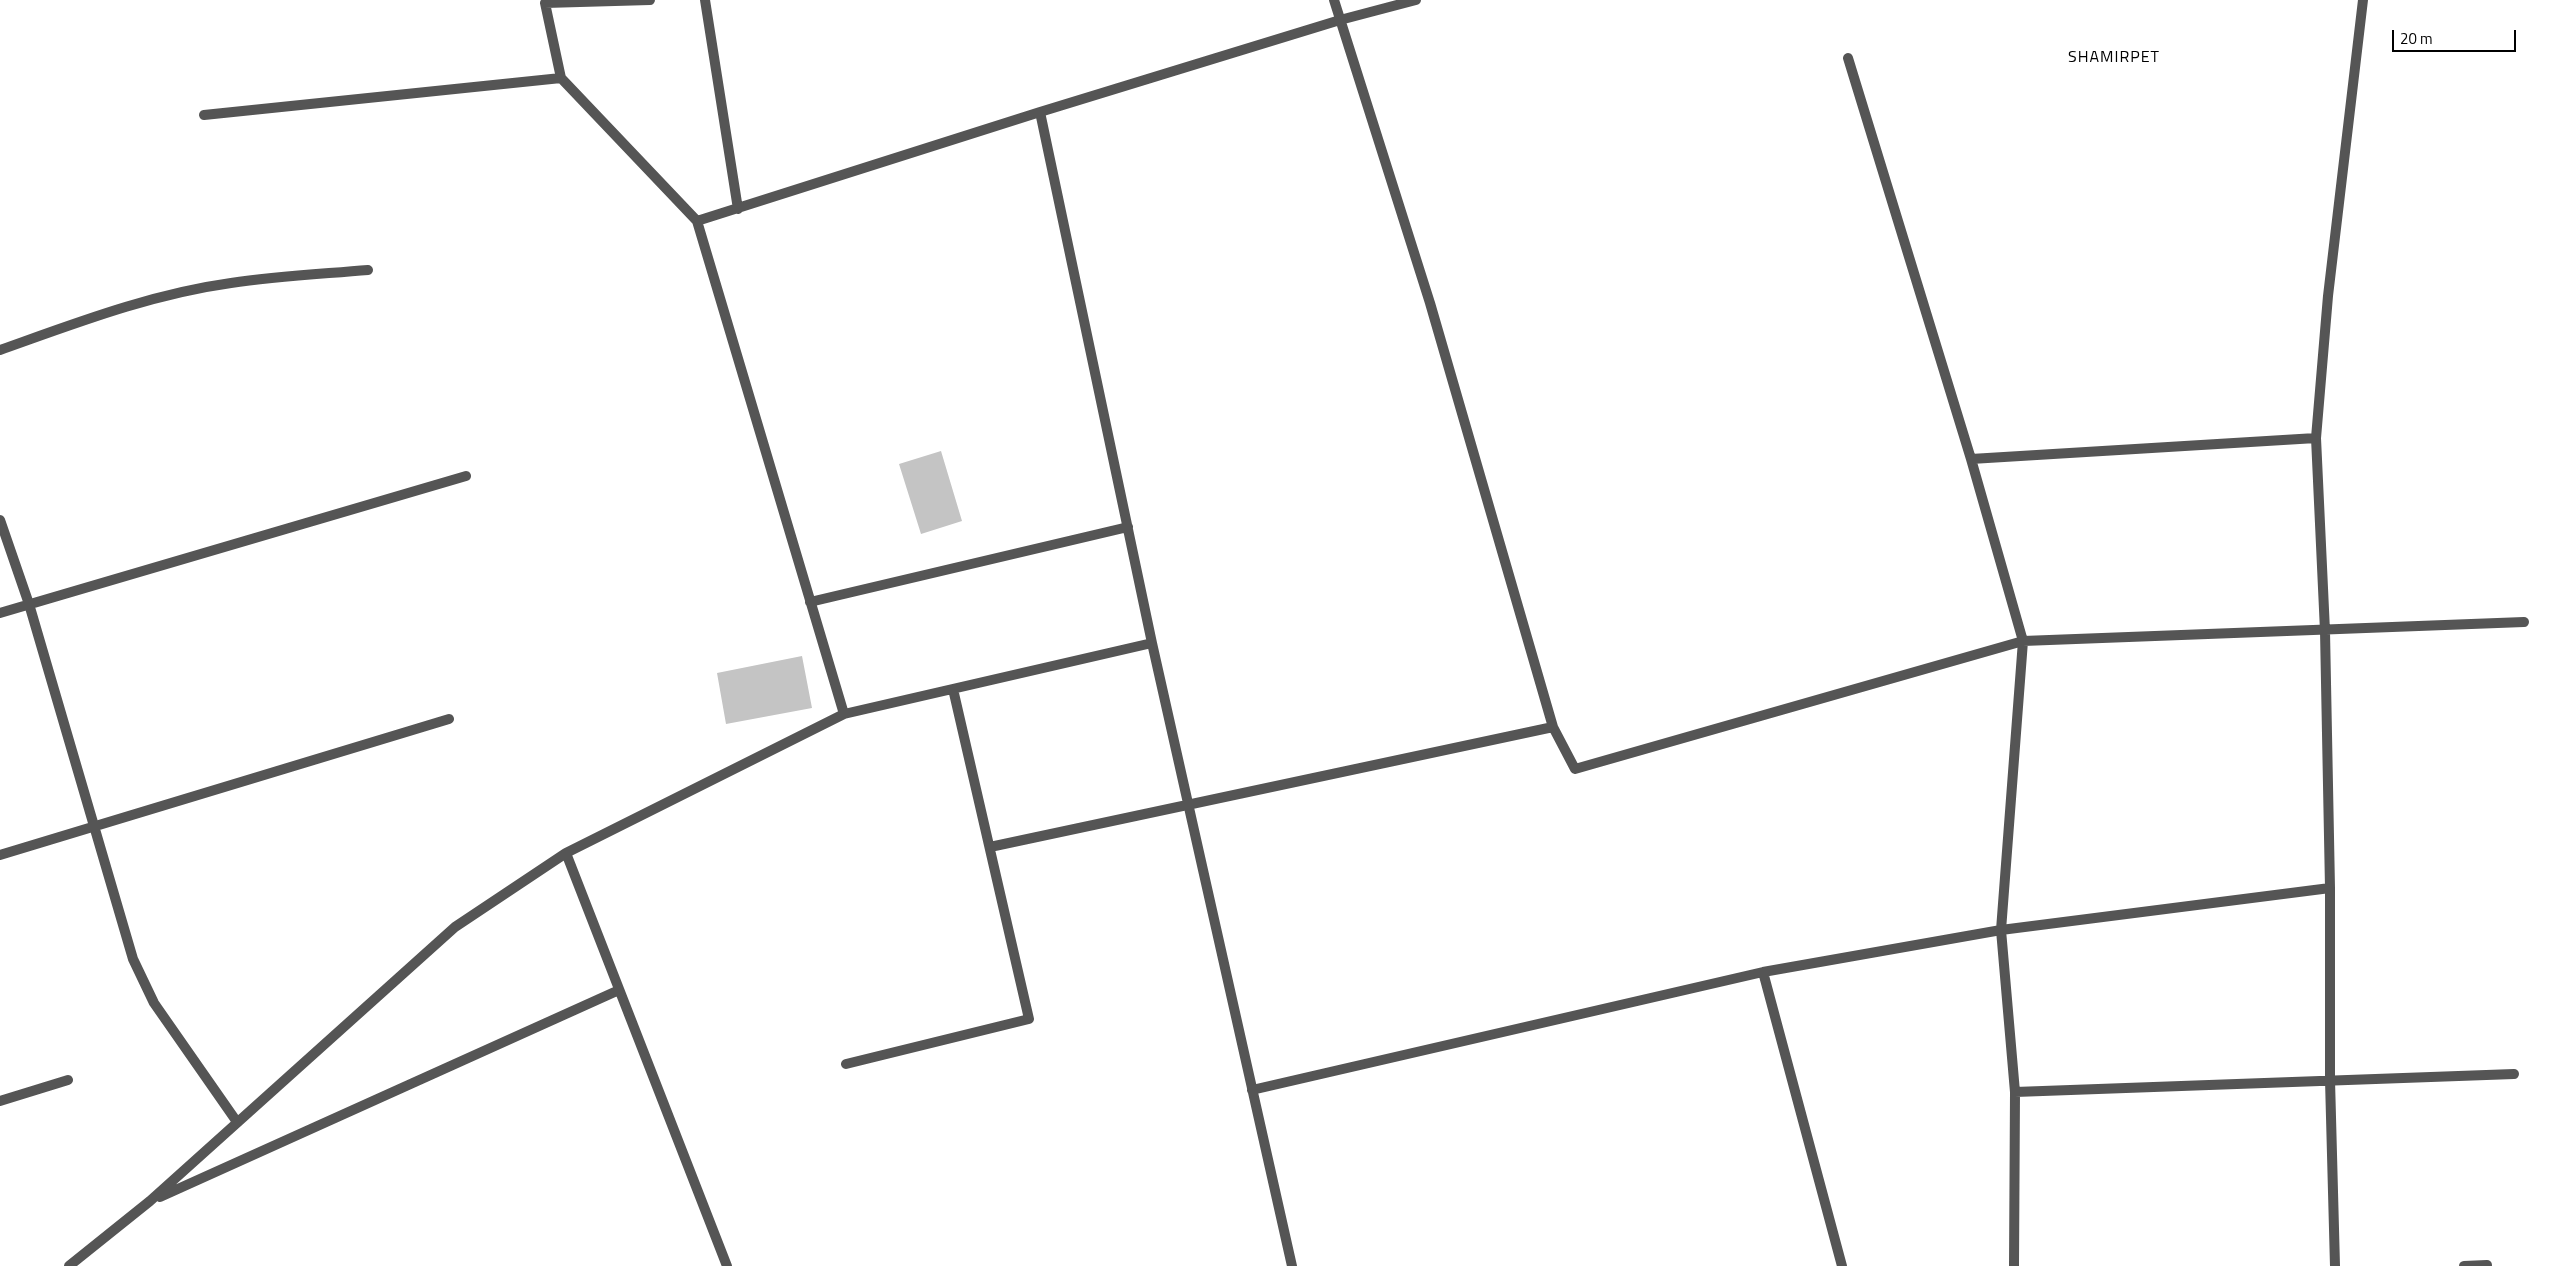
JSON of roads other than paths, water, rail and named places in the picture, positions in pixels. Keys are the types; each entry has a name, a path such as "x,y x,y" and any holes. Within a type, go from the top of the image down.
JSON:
{"street":[{"path":"650,0 544,3 561,78 697,221 844,714"},
{"path":"705,0 738,209"},
{"path":"1334,0 1430,303 1553,727 1575,769 2023,641 2524,622"},
{"path":"697,221 1040,112 1340,20 1416,0"},
{"path":"2335,1266 2330,1080 2330,888 2326,631 2316,438 2328,296 2363,0"},
{"path":"1848,58 1971,459 2023,641 2001,930 2015,1092 2014,1266"},
{"path":"204,115 561,78"},
{"path":"1040,112 1152,643 1292,1266"},
{"path":"0,350 101,314 158,298 230,283 368,270"},
{"path":"1971,459 2316,438"},
{"path":"0,613 466,476"},
{"path":"0,520 29,604 133,959 154,1003 237,1122"},
{"path":"810,602 1128,527"},
{"path":"69,1266 150,1201 455,927 566,853 844,714 1152,643"},
{"path":"846,1064 1029,1019 953,689"},
{"path":"0,854 449,719"},
{"path":"990,847 1553,727"},
{"path":"566,853 727,1266"},
{"path":"1252,1090 1763,972 2001,930 2330,888"},
{"path":"1763,972 1842,1266"},
{"path":"150,1201 619,990"},
{"path":"2015,1092 2514,1074"},
{"path":"0,1101 68,1080"},
{"path":"2464,1266 2487,1265"}],"district":[{"name":"SHAMIRPET","path":"2114,58"}]}
